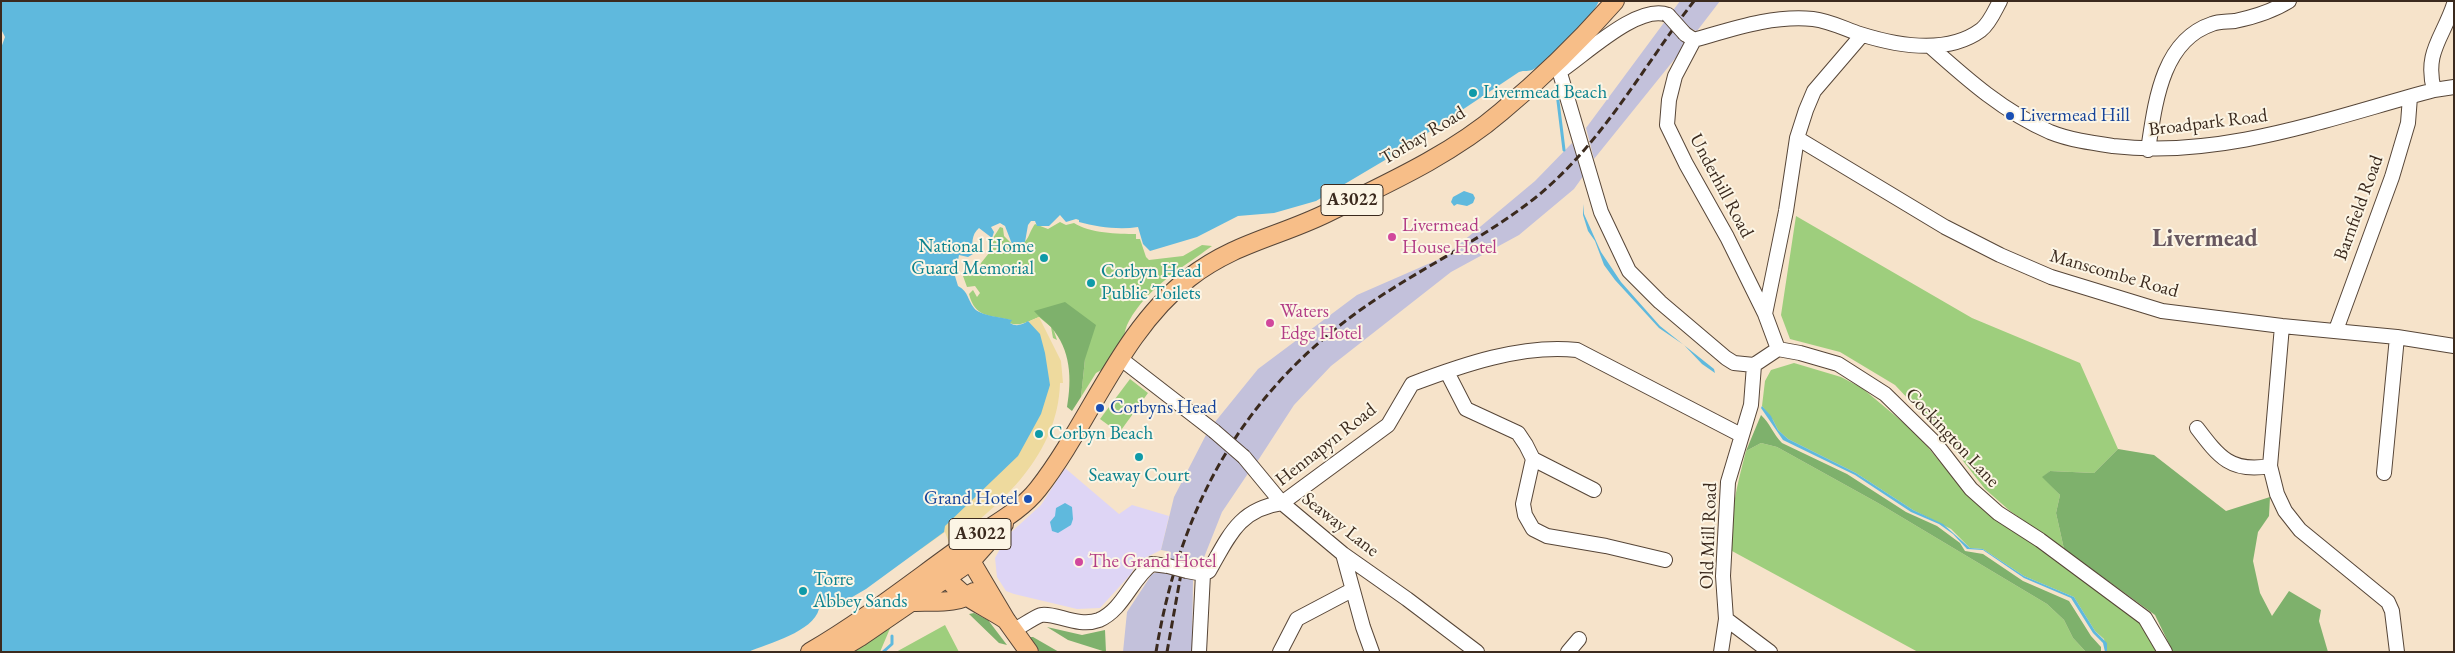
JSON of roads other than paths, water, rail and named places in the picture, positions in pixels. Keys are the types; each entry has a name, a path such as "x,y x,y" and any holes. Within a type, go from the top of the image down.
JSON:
{"main road":[{"name":"Torbay Road","path":"835,652 947,579 971,561 1014,512 1037,490 1121,359 1159,307 1184,282 1209,264 1242,245 1309,221 1424,163 1501,112 1558,68 1615,1"},
{"name":"Torbay Road","path":"810,652 842,633 1014,512"},
{"name":"A3022","path":"941,562 955,565 971,561 984,586 1029,652"},
{"name":"A3022","path":"941,562 947,579 967,598 981,603 1013,629"},
{"path":"912,602 956,601 967,598 984,586"}],"street":[{"path":"1778,349 1754,365 1734,363 1660,302 1629,271 1601,212 1558,68 1642,15 1660,12 1668,15 1690,37 1753,23 1791,19 1815,19 1908,46 1931,47 1960,41 1982,29 2000,1"},
{"path":"2148,150 2160,84 2178,47 2195,33 2212,24 2275,10 2289,1"},
{"path":"2434,90 2429,72 2433,52 2454,4"},
{"path":"1765,314 1786,210 1797,138 1814,91 1862,34"},
{"name":"Underhill Road","path":"1690,37 1668,100 1667,125 1686,164 1727,237 1765,314 1778,349"},
{"name":"Broadpark Road","path":"1931,47 1982,92 2016,115 2051,133 2088,143 2148,150 2185,148 2262,138 2434,90 2454,87"},
{"name":"Barnfield Road","path":"2336,330 2392,177 2408,123 2410,97"},
{"name":"Manscombe Road","path":"1797,138 1945,227 2051,278 2162,311 2282,326 2397,337 2454,346"},
{"path":"2282,326 2270,466 2277,494 2285,511 2300,530 2388,602 2392,611 2397,652"},
{"path":"2384,473 2397,337"},
{"name":"Hennapyn Road","path":"1203,574 1210,570 1232,529 1252,512 1268,505 1282,503 1388,424 1412,384 1498,357 1549,348 1577,350 1741,435"},
{"name":"Cockington Lane","path":"1778,349 1838,364 1885,394 1936,444 1971,490 1998,513 2040,540 2145,618 2165,652"},
{"name":"Seaway Lane","path":"1121,359 1214,431 1244,457 1282,503 1343,554 1407,598 1476,652"},
{"name":"Old Mill Road","path":"1721,652 1726,619 1722,576 1724,519 1728,482 1751,405 1754,365"},
{"path":"1448,372 1466,409 1518,433 1533,459 1569,484 1594,490"},
{"path":"2197,428 2216,453 2234,466 2257,468 2270,466"},
{"path":"1533,459 1523,504 1525,514 1533,529 1547,536 1597,544 1665,560"},
{"path":"1343,554 1352,590 1372,652"},
{"path":"1013,629 1042,615 1088,622 1100,619 1123,598 1142,571 1152,564 1203,574 1199,652"},
{"path":"1280,652 1297,619 1352,590"},
{"path":"1726,619 1770,652"},
{"path":"1568,652 1579,640"}],"water":[{"path":"1,1 1599,1 1588,19 1561,48 1542,64 1532,70 1519,72 1402,150 1316,201 1274,213 1238,216 1197,237 1150,251 1143,244 1138,227 1101,227 1079,222 1076,219 1066,222 1060,215 1049,226 1037,226 1035,221 1031,221 1028,225 1025,242 1019,245 1012,244 1005,226 1000,223 991,227 994,232 992,238 979,228 973,237 973,254 968,257 959,255 955,276 958,286 968,296 977,311 986,315 1012,320 1010,323 1014,325 1028,321 1040,334 1050,385 1041,414 1018,456 945,526 944,532 866,589 837,606 829,605 819,609 815,617 808,624 778,641 748,652 1,652 1,48 5,37 1,29"},
{"path":"1464,191 1473,194 1475,198 1473,203 1467,206 1457,204 1454,206 1451,202 1453,197"},
{"path":"1583,204 1584,214 1601,252 1621,282 1660,326 1683,344 1659,328 1615,280 1604,265 1595,241 1588,231 1583,215"},
{"path":"1684,345 1714,369 1715,373 1702,364"},
{"path":"1762,406 1771,416 1778,430 1788,439 1856,473 1913,510 1943,524 1970,548 1983,549 2024,576 2074,597 2095,631 2107,643 2107,652 2105,652 2103,643 2093,633 2071,598 2024,578 1983,550 1967,549 1953,534 1939,524 1911,512 1855,475 1783,440 1761,408"},
{"path":"1065,503 1072,507 1073,519 1071,525 1058,533 1052,531 1050,522 1055,516 1056,508"}],"waterway":[{"path":"1557,93 1564,150"},
{"path":"883,652 892,644 892,636"}],"railway":[{"path":"1156,652 1168,595 1184,542 1205,492 1231,445 1261,402 1298,362 1339,326 1387,292 1499,224 1535,198 1559,177 1601,130 1694,1"},
{"path":"1167,652 1182,568"}],"place":[{"name":"Livermead Beach","path":"1473,93"},
{"name":"Livermead Hill","path":"2010,116"},
{"name":"Livermead House Hotel","path":"1392,237"},
{"name":"National Home Guard Memorial","path":"1044,258"},
{"name":"Corbyn Head Public Toilets","path":"1091,283"},
{"name":"Waters Edge Hotel","path":"1270,323"},
{"name":"Corbyns Head","path":"1100,408"},
{"name":"Corbyn Beach","path":"1039,434"},
{"name":"Seaway Court","path":"1139,457"},
{"name":"Grand Hotel","path":"1028,499"},
{"name":"The Grand Hotel","path":"1079,562"},
{"name":"Torre Abbey Sands","path":"803,591"}],"district":[{"name":"Livermead","path":"2205,239"}]}
